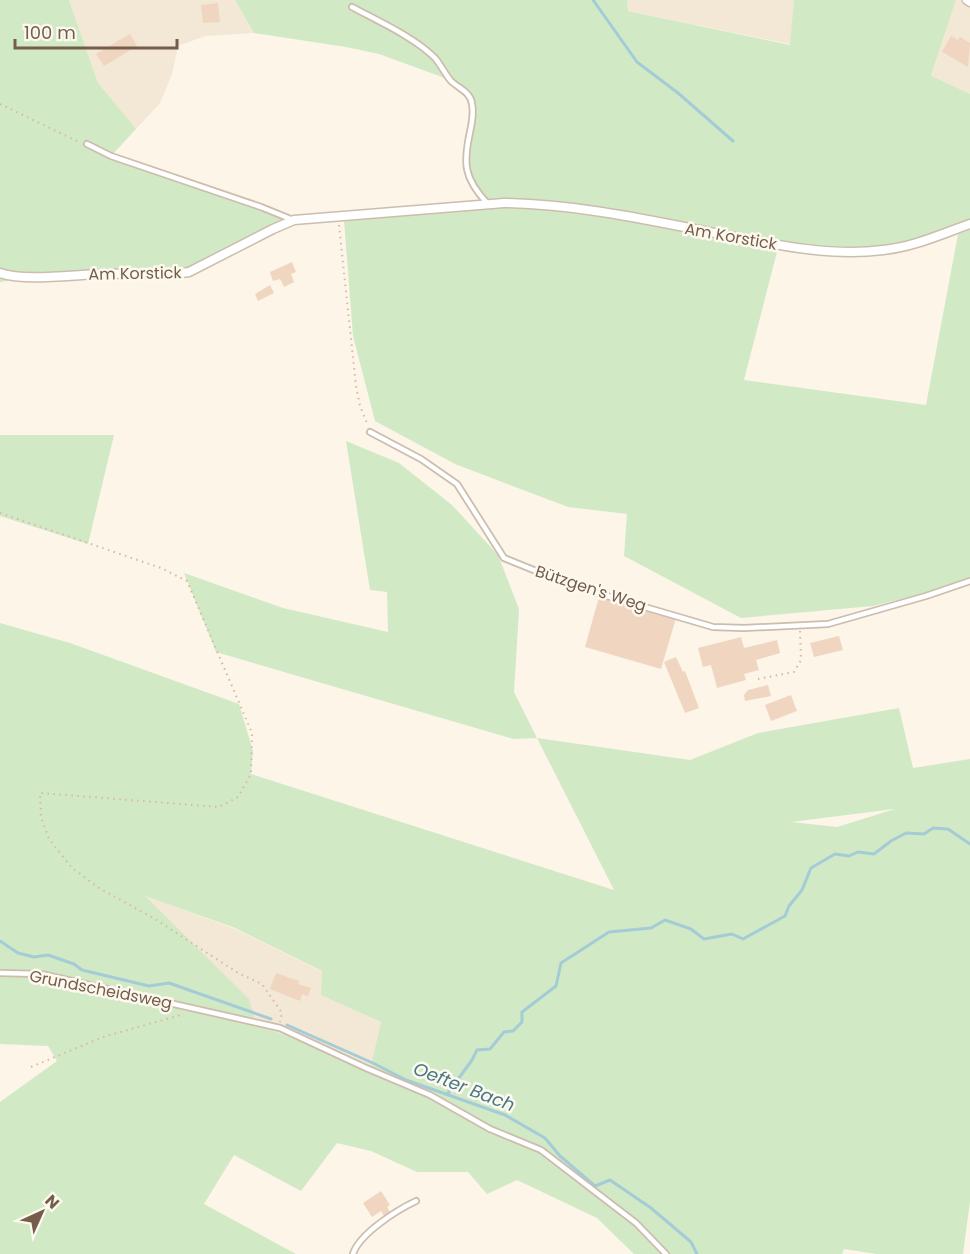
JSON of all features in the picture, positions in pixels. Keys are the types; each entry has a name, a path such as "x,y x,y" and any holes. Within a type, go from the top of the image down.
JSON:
{"street":[{"name":"Am Korstick","path":"0,273 34,277 182,273 210,262 294,220 488,204 538,203 583,209 760,242 851,252 883,250 916,244 970,224"}],"lane":[{"path":"352,7 398,31 434,58 451,81 470,97 472,121 465,164 469,178 488,204"},
{"name":"Am Korstick","path":"87,144 111,156 294,220"},
{"name":"Bützgen's Weg","path":"370,432 421,459 456,484 504,558 573,586 713,627 744,628 828,624 970,581"},
{"name":"Grundscheidsweg","path":"0,973 40,974 280,1028 430,1095 490,1129 541,1150 636,1223 666,1254"},
{"path":"353,1254 359,1242 371,1231 416,1201"}],"path":[{"path":"0,104 76,141 87,144"},
{"path":"338,217 356,386 360,406 370,432"},
{"path":"0,513 161,568 187,581 252,733 251,774 238,797 219,807 40,793 41,817 49,839 72,868 99,888 164,924 238,973 262,984 282,1013 280,1028"},
{"path":"758,679 794,672 801,660 800,625"},
{"name":"Grundscheidsweg","path":"31,1067 103,1037 201,1010"}],"shaded area":[{"path":"69,0 235,0 254,33 205,36 178,46 172,74 160,103 136,129 98,83"},
{"path":"627,0 794,0 791,46 628,11"},
{"path":"956,0 970,0 970,94 931,77"},
{"path":"143,895 235,929 323,972 322,995 381,1022 371,1065 256,1025"}],"green space":[{"path":"0,0 69,0 98,83 136,129 111,156 294,220 189,272 34,277 0,282"},
{"path":"235,0 627,0 628,11 790,45 794,0 956,0 931,76 970,94 970,223 883,250 779,244 744,380 926,405 959,229 970,225 970,579 873,606 741,618 624,556 627,514 568,507 455,464 375,421 353,336 344,220 489,205 479,192 469,168 468,146 473,104 442,77 379,54 254,33"},
{"path":"0,435 114,435 88,544 0,516"},
{"path":"346,441 399,463 452,505 498,555 519,609 514,692 537,738 513,739 216,652 184,573 283,608 388,632 387,592 370,590"},
{"path":"0,623 70,643 239,704 253,751 251,774 614,890 537,738 690,760 758,733 899,708 913,768 970,759 970,1201 963,1254 877,1254 844,1249 842,1254 634,1254 597,1218 517,1180 487,1194 468,1172 417,1172 371,1151 337,1143 301,1191 234,1155 204,1204 296,1254 0,1254 0,1102 57,1061 48,1046 0,1044","holes":["894,809 837,827 791,822","145,896 235,928 322,971 321,995 381,1022 371,1065 256,1025 249,999"]}],"building":[{"path":"218,3 220,22 203,23 201,5"},
{"path":"130,34 137,46 104,66 96,54"},
{"path":"951,36 958,40 960,37 970,43 968,67 942,52"},
{"path":"292,262 296,272 291,274 294,282 284,287 280,279 273,281 270,272"},
{"path":"270,285 274,293 258,301 255,294"},
{"path":"599,597 676,618 661,669 585,647"},
{"path":"839,636 843,650 814,657 810,643"},
{"path":"741,637 744,648 777,640 780,653 756,660 759,670 744,674 746,680 717,688 711,665 703,667 698,648"},
{"path":"676,657 683,672 685,671 699,708 685,713 664,662"},
{"path":"768,685 771,696 745,701 744,695 748,690"},
{"path":"791,695 797,711 771,721 765,705"},
{"path":"276,973 311,988 308,996 302,994 300,1001 270,989"},
{"path":"381,1191 390,1205 387,1207 390,1212 384,1216 381,1211 372,1217 363,1203"}],"waterway":[{"path":"593,0 637,62 678,93 733,141"},
{"path":"448,1093 477,1050 490,1049 504,1032 513,1031 522,1022 522,1012 556,986 561,963 609,932 651,928 665,920 691,929 704,939 732,934 743,939 785,916 789,906 802,890 811,868 835,854 849,856 858,852 874,854 906,833 924,834 933,828 948,829 970,844"},
{"name":"Oefter Bach","path":"0,941 18,953 34,957 48,955 74,964 82,970 149,986 169,983 271,1019"},
{"name":"Oefter Bach","path":"287,1025 406,1080 505,1115 545,1138 560,1156 595,1186 610,1180 651,1208 691,1242 697,1254"}]}
